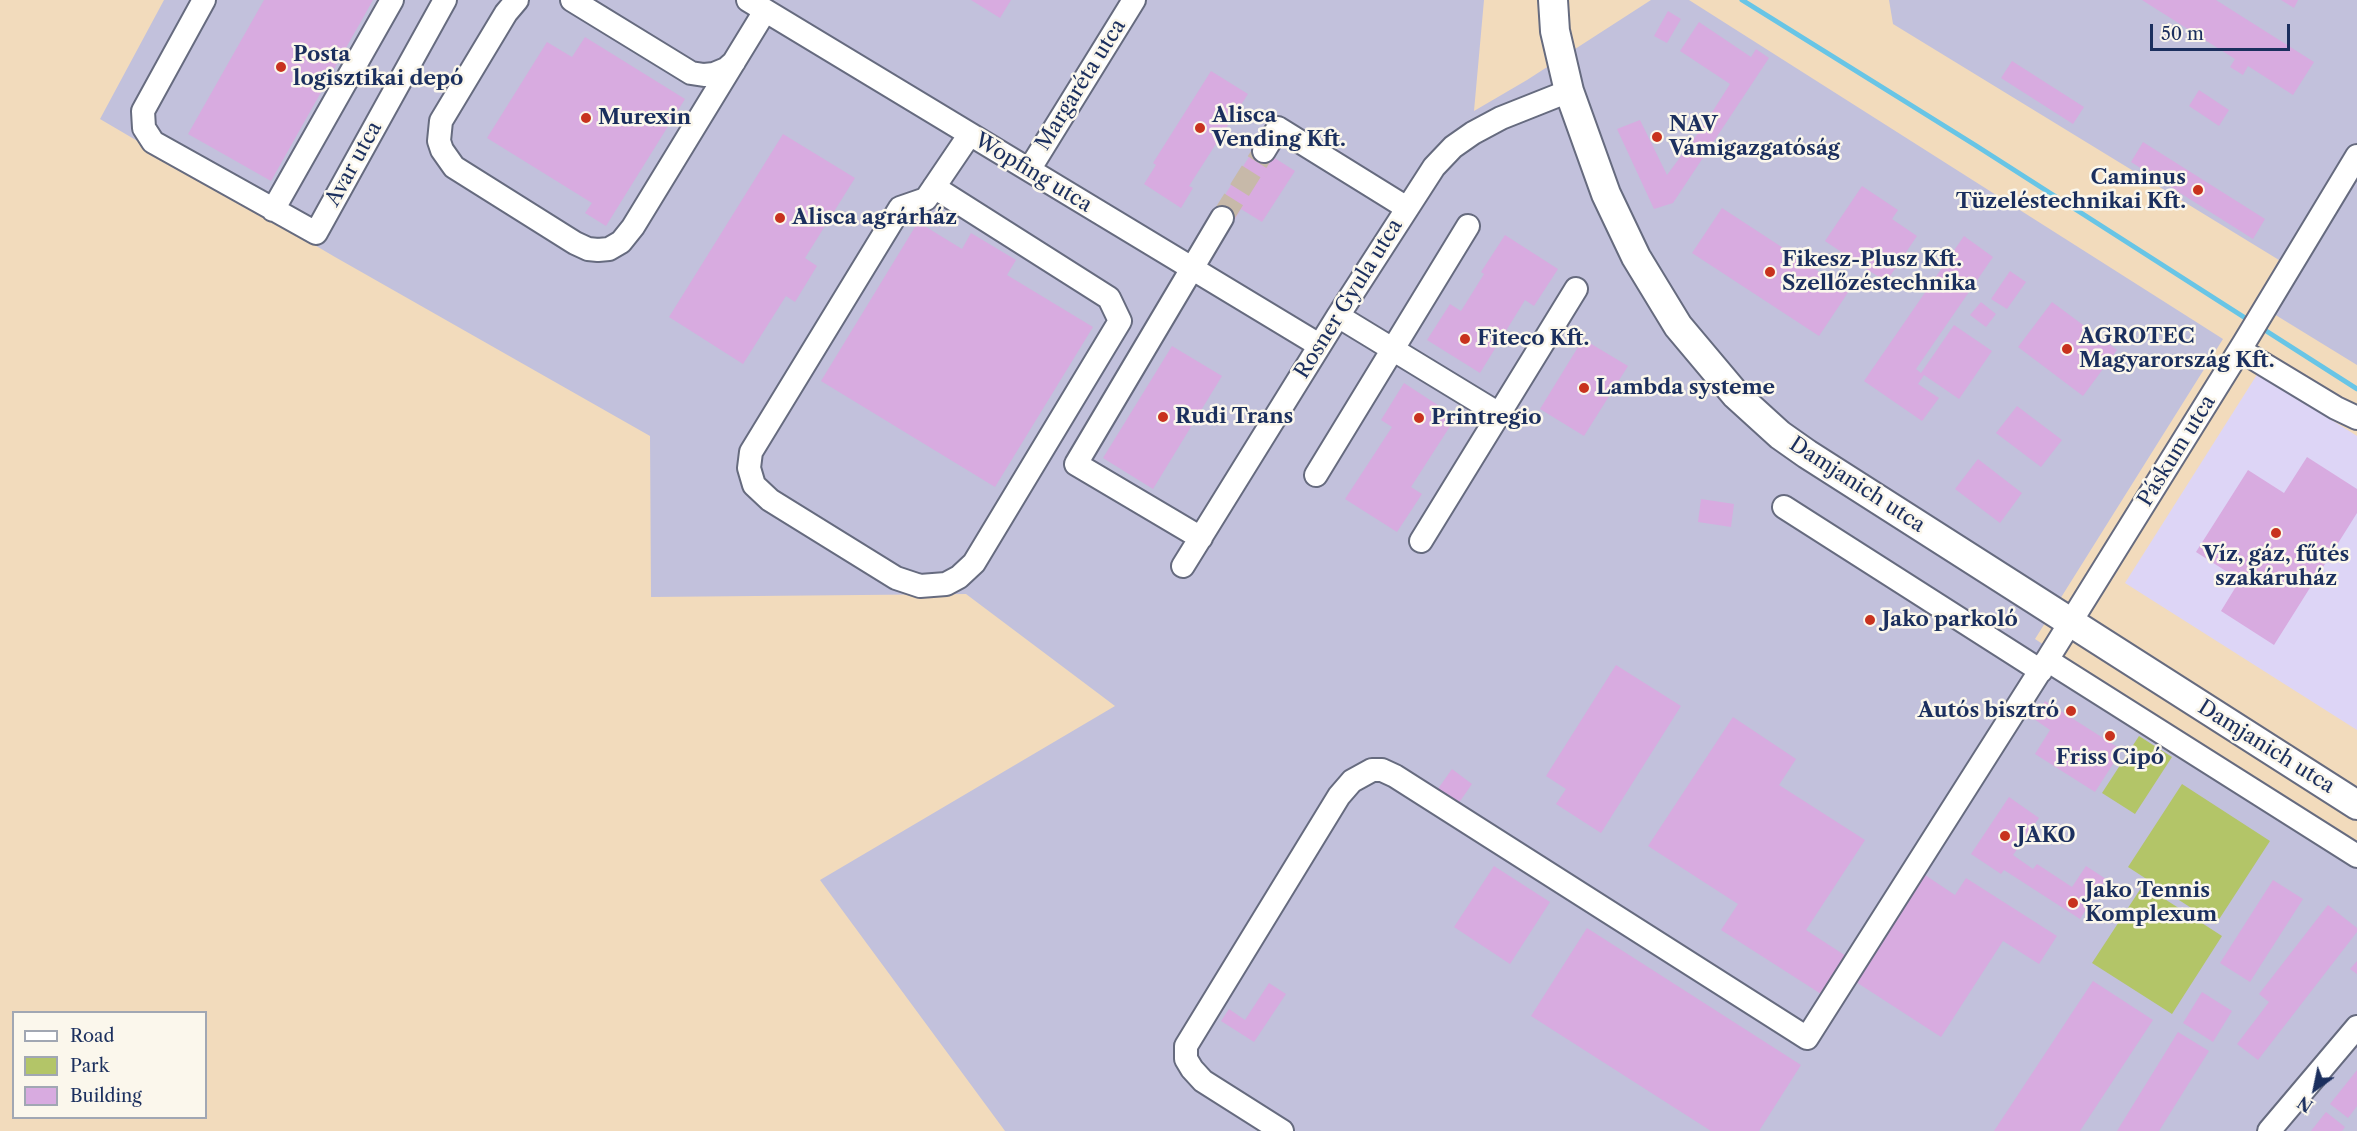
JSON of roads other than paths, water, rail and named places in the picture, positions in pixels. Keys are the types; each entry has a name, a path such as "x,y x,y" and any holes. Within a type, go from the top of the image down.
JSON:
{"main road":[{"name":"Damjanich utca","path":"1553,0 1555,31 1569,91 1606,194 1636,257 1678,326 1736,395 1780,435 1807,454 2357,805"}],"street":[{"path":"204,0 143,111 144,128 153,142 273,210 392,0"},
{"path":"517,0 506,12 441,121 439,141 442,150 454,167 588,249 609,249 621,242 693,132 735,60 756,5"},
{"path":"572,0 691,73 714,74 726,69 735,60"},
{"name":"Margaréta utca","path":"1029,170 1134,0"},
{"name":"Avar utca","path":"273,210 316,233 436,3"},
{"name":"Wopfing utca","path":"756,5 1319,345"},
{"name":"Rosner Gyula utca","path":"1183,566 1319,345 1434,167 1453,147 1473,133 1501,118 1569,91"},
{"path":"1264,152 1278,128 1407,208"},
{"path":"934,187 1109,298 1120,321 974,563 959,577 946,584 920,586 896,578 770,500 754,485 748,468 751,452 900,208 926,199 934,187 970,134"},
{"name":"Páskum utca","path":"1282,1131 1203,1081 1186,1059 1186,1046 1339,796 1352,781 1372,770 1382,770 1395,776 1807,1038 2071,623 2275,294 2357,156"},
{"path":"1201,538 1076,464 1222,218"},
{"path":"1316,475 1468,226"},
{"path":"1421,541 1576,289"},
{"path":"1338,316 1499,414"},
{"path":"2242,347 2336,408 2357,418"},
{"path":"1784,507 2357,856"},
{"path":"2269,1131 2357,1027"}],"waterway":[{"path":"1742,0 1975,145 2250,321"},
{"path":"2260,327 2357,389"}],"tunnel":[{"path":"1222,218 1264,151"}],"place":[{"name":"Posta logisztikai depó","path":"281,67"},
{"name":"Murexin","path":"586,118"},
{"name":"Alisca Vending Kft.","path":"1200,128"},
{"name":"NAV Vámigazgatóság","path":"1657,137"},
{"name":"Caminus Tüzeléstechnikai Kft.","path":"2198,190"},
{"name":"Alisca agrárház","path":"780,218"},
{"name":"Fikesz-Plusz Kft. Szellőzéstechnika","path":"1770,272"},
{"name":"Fiteco Kft.","path":"1465,339"},
{"name":"AGROTEC Magyarország Kft.","path":"2067,349"},
{"name":"Lambda systeme","path":"1584,388"},
{"name":"Rudi Trans","path":"1163,417"},
{"name":"Printregio","path":"1419,418"},
{"name":"Víz, gáz, fűtés szakáruház","path":"2276,533"},
{"name":"Jako parkoló","path":"1870,620"},
{"name":"Autós bisztró","path":"2071,711"},
{"name":"Friss Cipó","path":"2110,736"},
{"name":"JAKO","path":"2005,836"},
{"name":"Jako Tennis Komplexum","path":"2073,903"}]}
